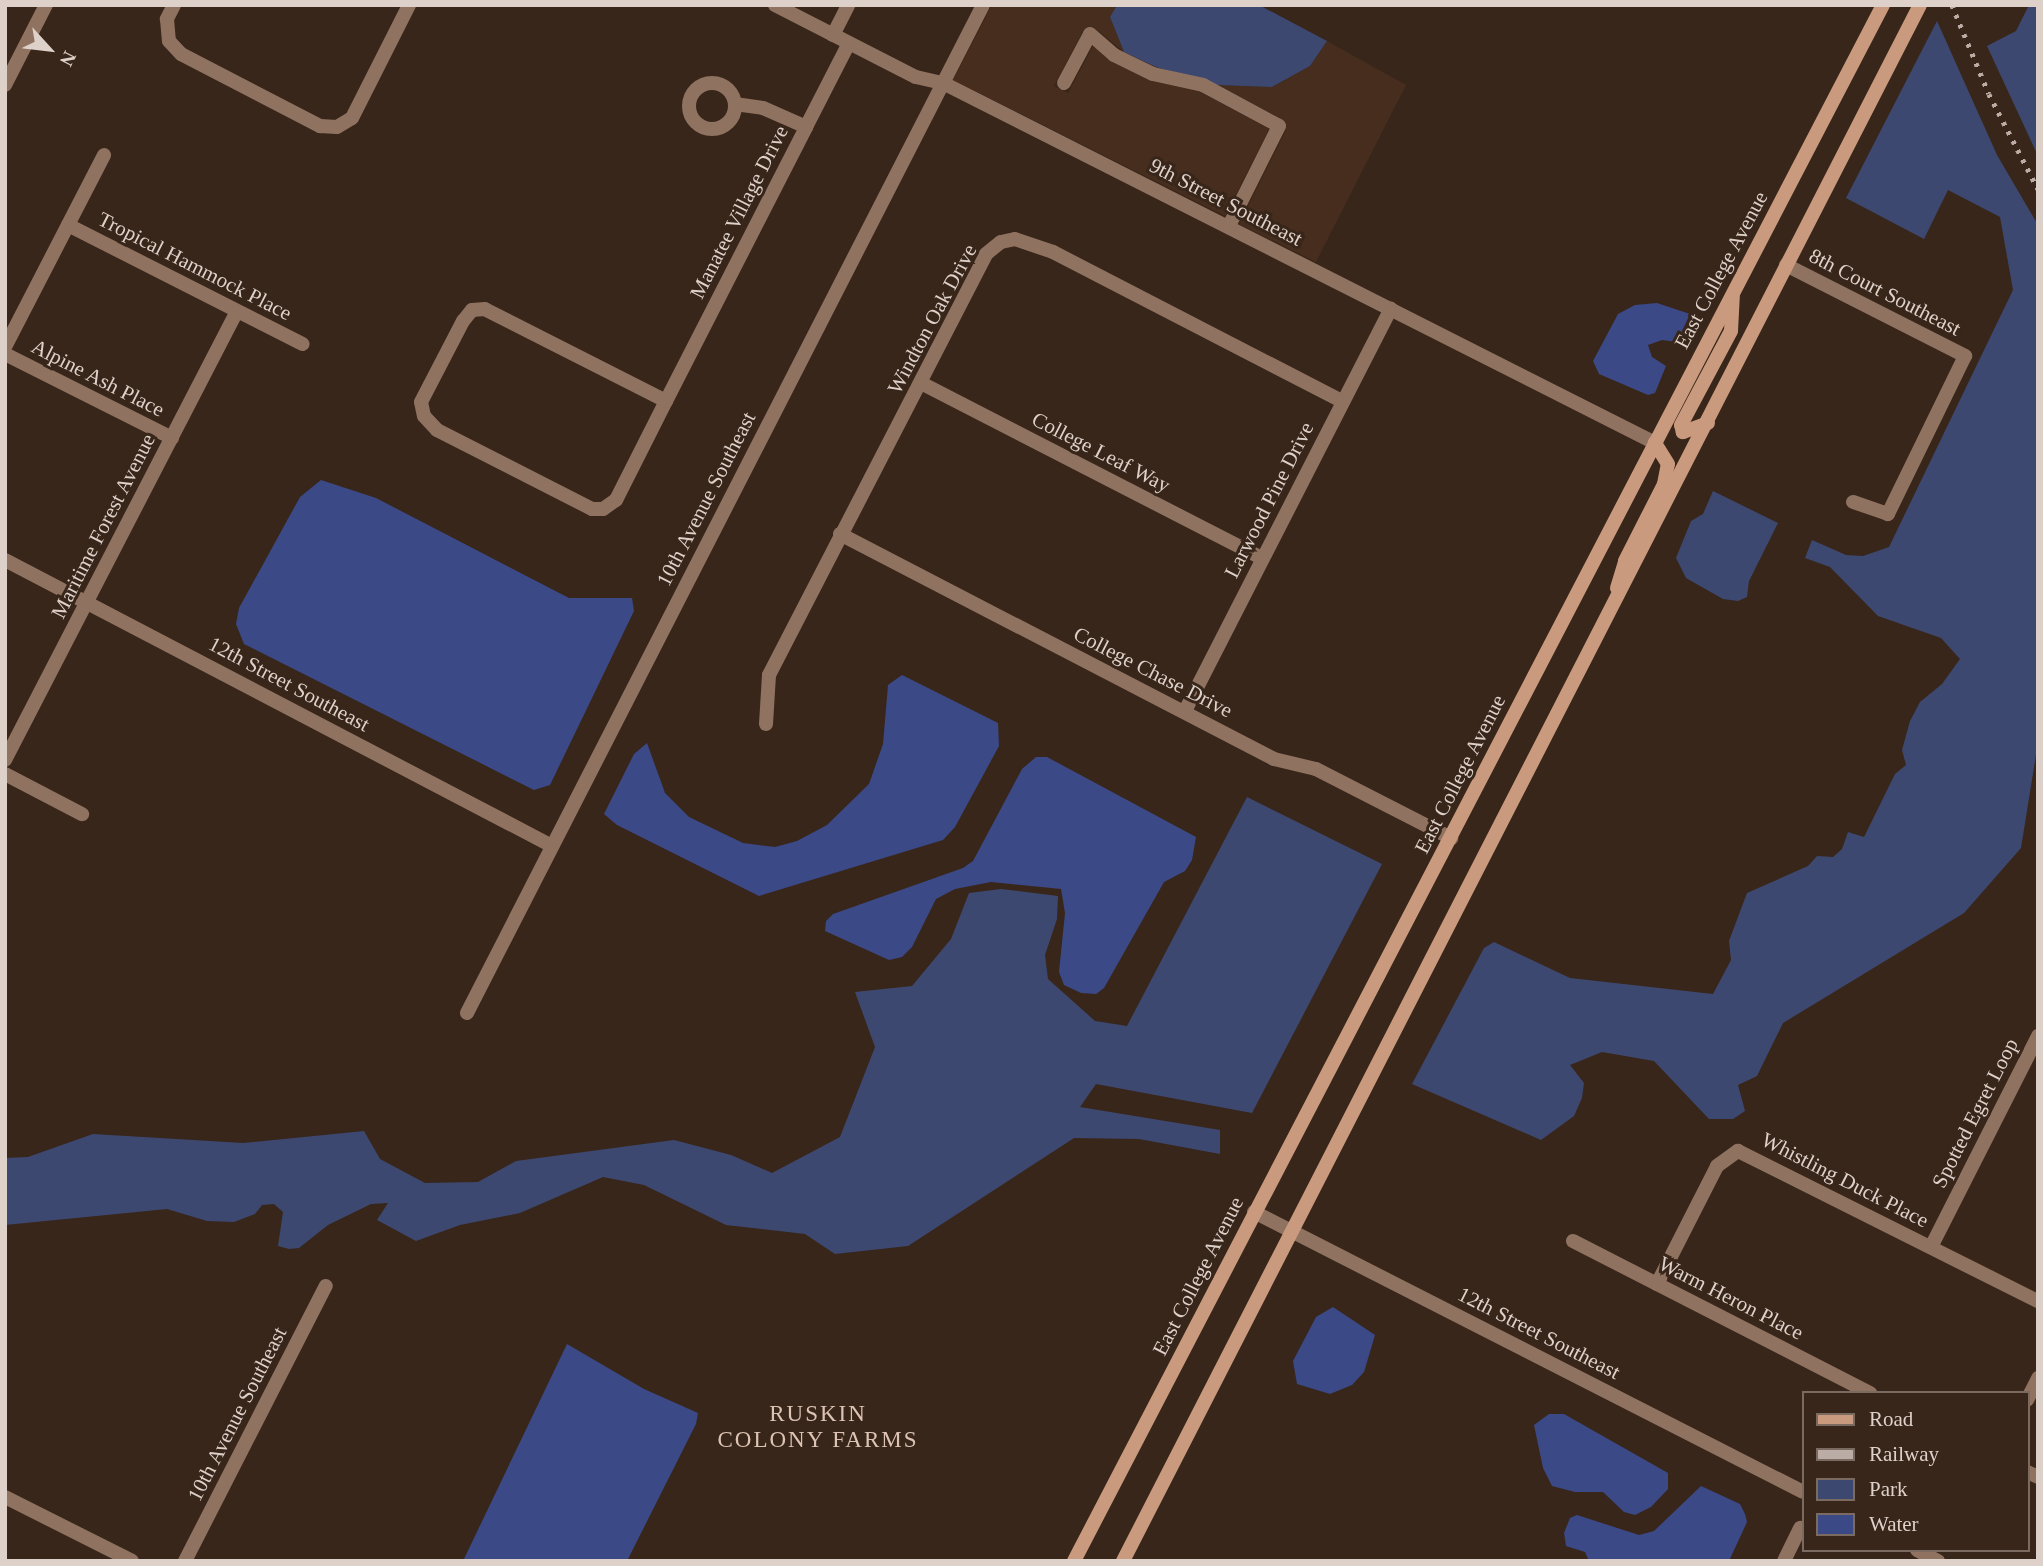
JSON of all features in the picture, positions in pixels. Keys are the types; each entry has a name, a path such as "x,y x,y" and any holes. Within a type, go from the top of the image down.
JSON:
{"main road":[{"name":"East College Avenue","path":"1074,1561 1883,5"},
{"path":"1123,1561 1296,1232 1920,5"},
{"path":"1683,432 1681,425 1731,331 1734,292"},
{"path":"1609,617 1625,561 1664,484 1668,464 1655,443 1708,422"}],"street":[{"path":"5,85 46,5"},
{"path":"174,5 167,19 169,41 181,54 320,126 337,127 352,118 409,5"},
{"name":"9th Street Southeast","path":"775,5 916,76 943,83 1655,443"},
{"path":"833,35 848,5"},
{"name":"10th Avenue Southeast","path":"467,1013 983,5"},
{"path":"1064,83 1090,34 1124,60 1153,74 1203,85 1279,126 1229,226"},
{"name":"Manatee Village Drive","path":"666,401 485,309 472,310 463,321 421,402 424,416 437,430 592,509 603,509 615,500 666,401 849,43"},
{"path":"735,104 763,108 806,127"},
{"path":"5,347 104,155"},
{"name":"Tropical Hammock Place","path":"68,225 303,344"},
{"name":"Windton Oak Drive","path":"766,724 769,675 986,254 1000,242 1014,239 1053,252 1343,402"},
{"name":"8th Court Southeast","path":"1786,265 1965,356 1888,514 1853,502"},
{"name":"Larwood Pine Drive","path":"1185,711 1391,309"},
{"name":"Maritime Forest Avenue","path":"5,760 237,311"},
{"name":"Alpine Ash Place","path":"5,355 172,438"},
{"name":"College Leaf Way","path":"921,383 1262,558"},
{"name":"College Chase Drive","path":"840,534 1275,759 1316,769 1451,838"},
{"name":"12th Street Southeast","path":"5,560 552,846"},
{"path":"5,774 82,814"},
{"name":"Spotted Egret Loop","path":"1931,1247 2038,1036"},
{"name":"Whistling Duck Place","path":"1657,1284 1717,1166 1738,1151 2038,1301"},
{"name":"12th Street Southeast","path":"1254,1212 1801,1491"},
{"name":"Warm Heron Place","path":"1573,1241 1866,1391"},
{"name":"10th Avenue Southeast","path":"185,1561 326,1286"},
{"path":"2029,1396 2038,1378"},
{"path":"5,1497 132,1561"},
{"path":"1784,1561 1800,1528"},
{"path":"1920,1552 1938,1561"}],"shaded area":[{"path":"992,5 1117,5 1110,17 1124,52 1096,29 1083,31 1054,86 1068,93 1093,46 1111,61 1150,80 1201,92 1269,129 1225,216 953,80"},
{"path":"1327,41 1406,85 1316,262 1239,224 1286,130 1283,120 1217,85 1273,87 1310,66"}],"green space":[{"path":"1117,5 1259,5 1327,41 1310,66 1272,87 1217,85 1156,67 1124,52 1110,17"},
{"path":"2029,5 2038,5 2038,156 1987,46 2016,31"},
{"path":"1937,21 1997,155 2038,225 2038,742 2021,848 1964,913 1783,1023 1757,1076 1738,1085 1745,1111 1733,1119 1709,1119 1654,1061 1602,1052 1570,1065 1584,1083 1582,1098 1574,1116 1541,1140 1412,1084 1484,948 1494,942 1570,978 1713,994 1731,960 1729,941 1747,893 1808,866 1817,856 1833,857 1842,849 1848,832 1864,837 1895,774 1906,765 1902,750 1910,721 1920,702 1942,684 1960,659 1941,638 1878,616 1830,567 1805,558 1812,540 1846,555 1863,556 1889,547 2013,290 2000,217 1948,190 1924,239 1846,198"},
{"path":"1713,491 1778,523 1749,581 1747,597 1738,601 1723,599 1686,578 1676,558 1691,521 1703,514"},
{"path":"1247,797 1382,864 1252,1113 1096,1084 1080,1107 1220,1130 1220,1154 1139,1139 1074,1138 908,1246 835,1254 805,1234 726,1225 644,1185 603,1177 520,1213 460,1225 416,1241 377,1220 388,1203 371,1204 328,1225 299,1248 289,1249 278,1246 283,1212 274,1204 262,1205 255,1214 234,1222 207,1221 167,1209 5,1225 5,1158 28,1157 93,1134 243,1143 364,1131 380,1159 425,1183 478,1182 516,1161 674,1140 731,1155 772,1173 840,1137 875,1047 855,992 912,986 951,939 969,893 1001,889 1058,896 1057,919 1045,955 1048,979 1095,1021 1127,1026"}],"water":[{"path":"1657,303 1690,314 1677,342 1662,340 1648,345 1652,357 1666,366 1655,393 1648,395 1599,374 1593,361 1618,314 1635,305"},
{"path":"321,480 376,498 569,598 632,598 634,611 550,785 534,790 244,644 236,624 239,608 300,497"},
{"path":"902,675 998,723 999,746 955,827 943,840 759,896 617,825 604,814 634,754 647,743 665,793 689,817 743,843 775,847 797,841 827,825 869,784 883,744 888,685"},
{"path":"1036,757 1047,757 1196,837 1192,860 1185,871 1164,882 1104,988 1096,994 1081,993 1064,985 1059,972 1065,913 1061,889 991,882 955,889 936,899 912,947 902,957 889,960 825,931 826,921 833,914 963,868 973,861 1022,769"},
{"path":"1333,1307 1375,1335 1364,1372 1352,1385 1330,1394 1297,1384 1293,1361 1316,1317"},
{"path":"567,1344 644,1389 698,1413 696,1424 627,1561 463,1561"},
{"path":"1549,1414 1564,1414 1668,1473 1668,1489 1651,1507 1635,1515 1624,1512 1603,1492 1575,1492 1552,1486 1543,1468 1534,1425"},
{"path":"1701,1486 1740,1504 1745,1514 1747,1522 1729,1561 1589,1561 1585,1552 1566,1546 1564,1533 1570,1518 1577,1515 1639,1535 1654,1531"}],"railway":[{"path":"1952,5 1989,94 2038,189"}],"district":[{"name":"RUSKIN COLONY FARMS","path":"818,1427"}]}
